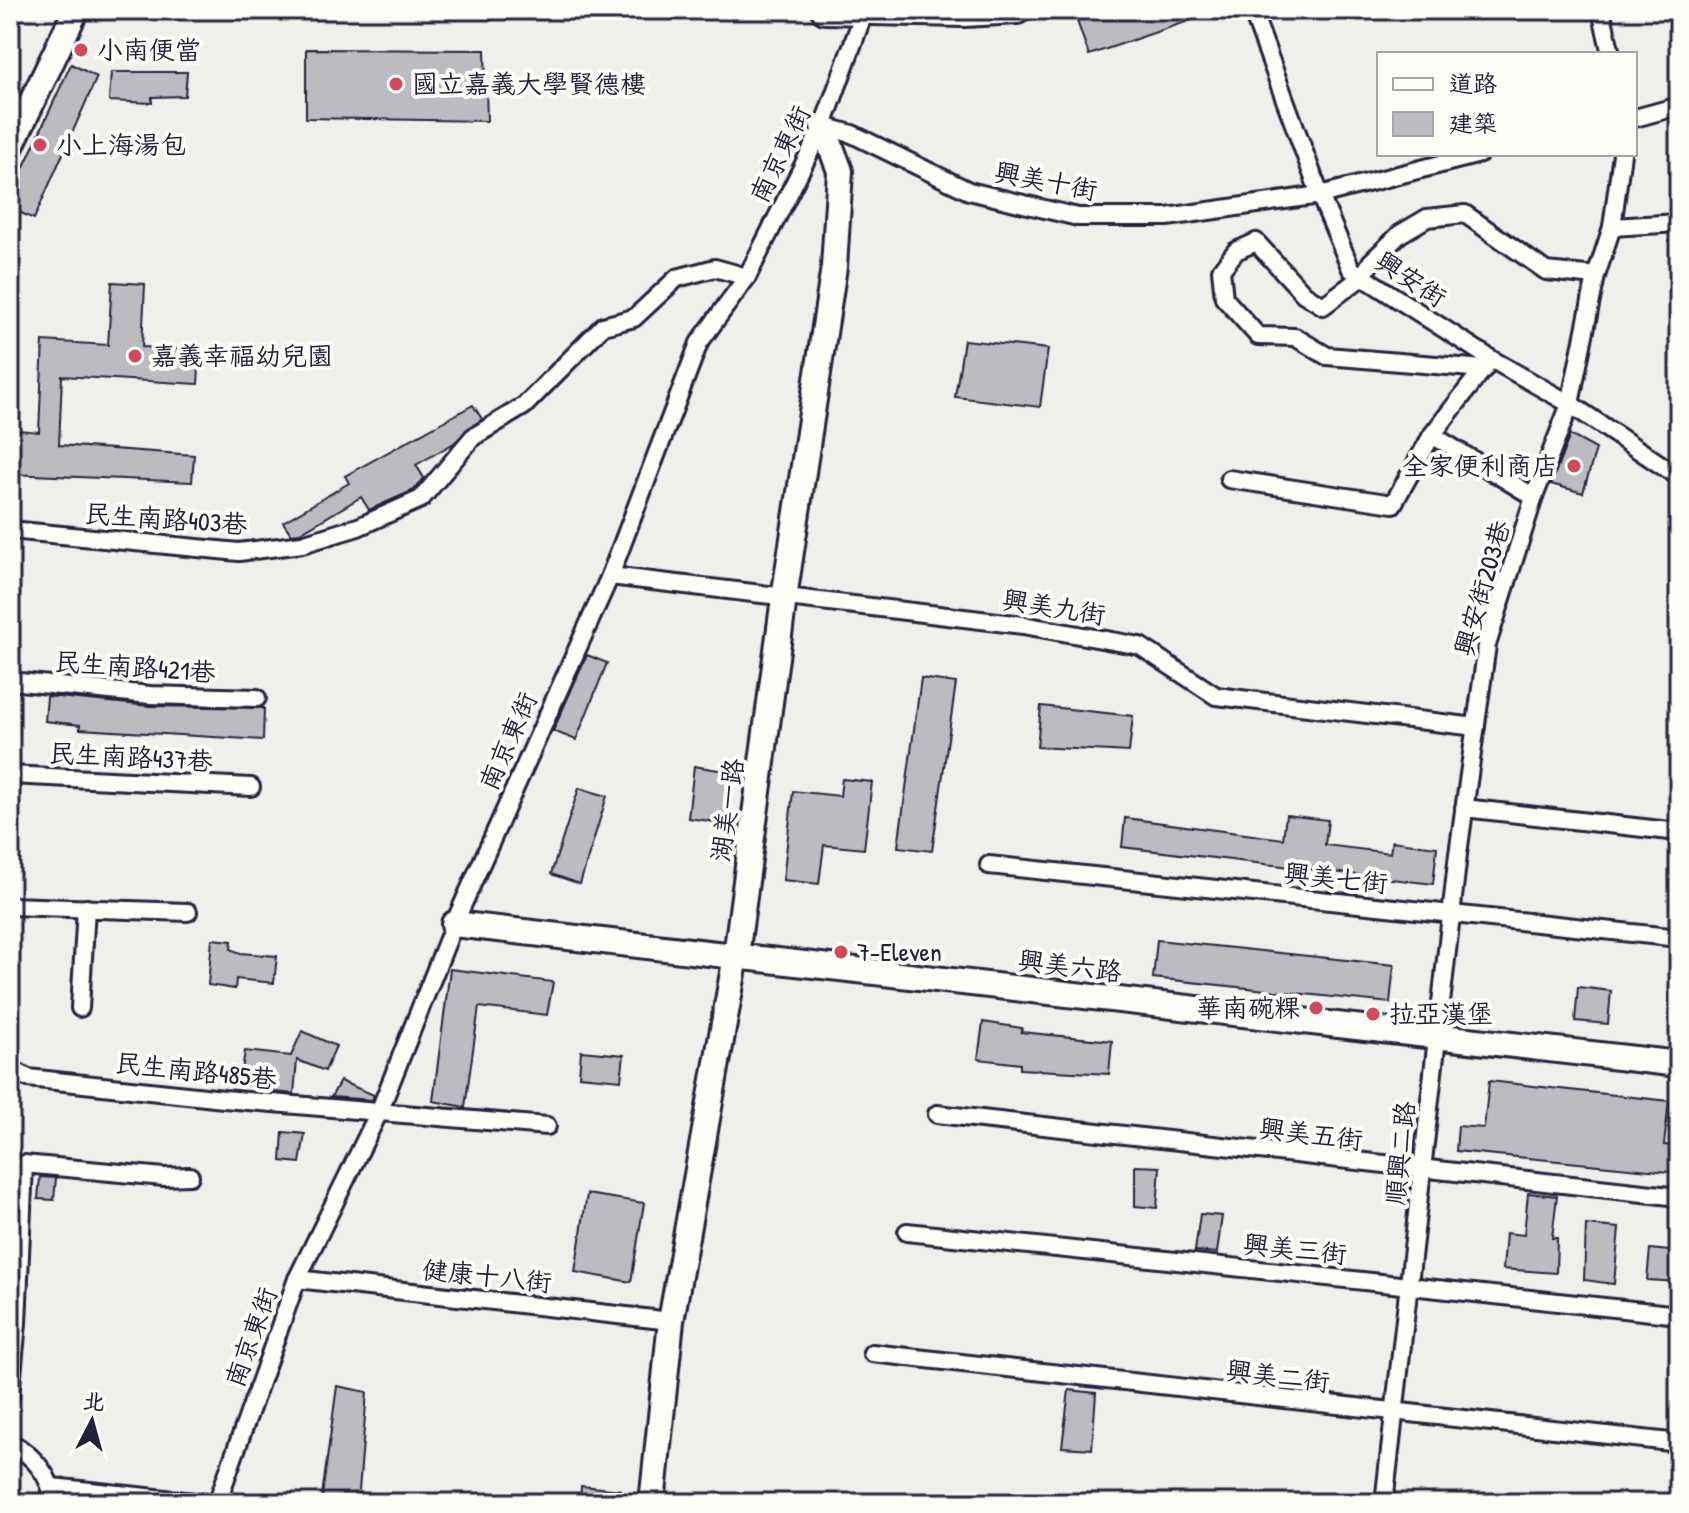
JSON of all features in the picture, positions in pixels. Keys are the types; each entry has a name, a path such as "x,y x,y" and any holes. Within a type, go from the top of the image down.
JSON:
{"main road":[{"path":"825,10 964,13 1017,10"}],"street":[{"path":"10,148 76,10"},
{"name":"南京東街","path":"217,1503 297,1279 379,1112 454,924 610,576 699,343 747,277 823,126 865,10"},
{"name":"興安街","path":"1252,10 1320,195 1351,269 1487,364 1570,404 1679,477"},
{"path":"1601,10 1611,52"},
{"path":"1637,117 1679,106"},
{"name":"興美十街","path":"823,126 852,134 969,191 1078,217 1167,217 1320,195 1471,156"},
{"name":"湖美一路","path":"652,1503 671,1321 736,956 784,598 834,267 840,171 823,126"},
{"name":"興安街203巷","path":"1464,808 1487,645 1534,497 1570,404 1596,276 1612,227 1622,156"},
{"path":"1487,364 1327,356 1295,337 1258,336 1224,298 1221,270 1236,251 1256,242 1304,294 1323,306 1363,276 1371,262 1400,234 1427,218 1465,214 1546,271 1596,276"},
{"path":"1612,227 1679,223"},
{"name":"民生南路403巷","path":"10,530 239,552 302,544 358,527 421,499 473,437 524,406 603,326 634,318 677,278 715,268 747,277"},
{"path":"1229,479 1393,504 1432,435 1487,364"},
{"path":"1432,435 1534,497"},
{"name":"興美九街","path":"610,576 1023,625 1140,646 1216,696 1476,727"},
{"name":"民生南路421巷","path":"10,681 150,695 257,698"},
{"name":"民生南路437巷","path":"10,775 251,787"},
{"path":"1464,808 1679,832"},
{"name":"順興二路","path":"1384,1503 1464,808"},
{"name":"興美七街","path":"989,865 1679,938"},
{"path":"10,906 188,912"},
{"path":"80,1008 86,908"},
{"name":"興美六路","path":"454,924 1679,1064"},
{"name":"民生南路485巷","path":"10,1068 28,1078 547,1126"},
{"name":"興美五街","path":"937,1114 1422,1171 1679,1197"},
{"path":"10,1396 17,1323 24,1164 164,1177 190,1176"},
{"name":"興美三街","path":"907,1232 1679,1315"},
{"name":"健康十八街","path":"297,1279 671,1321"},
{"name":"興美二街","path":"872,1353 1679,1443"},
{"path":"10,1442 31,1454 53,1495 204,1503"}],"building":[{"path":"1109,10 1215,12 1089,55 1077,21"},
{"name":"國立嘉義大學賢德樓","path":"306,49 485,50 487,121 306,118"},
{"path":"71,64 97,77 34,219 10,208 10,197"},
{"path":"111,72 187,72 185,96 152,97 152,103 109,101"},
{"path":"112,282 145,284 142,347 200,350 198,384 62,376 59,445 194,455 192,482 10,474 10,429 39,432 43,341 108,345"},
{"path":"964,340 1048,349 1040,407 955,397"},
{"path":"473,405 482,419 454,443 416,465 424,478 414,490 369,510 361,497 300,533 291,534 283,522 349,483 345,476"},
{"name":"全家便利商店","path":"1570,435 1596,449 1583,493 1551,484"},
{"path":"587,655 607,663 576,740 553,731"},
{"path":"921,678 956,683 932,851 898,847"},
{"path":"47,696 150,706 264,708 263,740 80,729 80,725 45,721"},
{"path":"1041,706 1133,716 1129,752 1037,747"},
{"path":"694,766 731,772 723,823 688,818"},
{"path":"842,779 872,782 864,849 824,845 819,884 783,880 793,791 840,796"},
{"path":"579,788 607,796 580,884 551,874"},
{"path":"1286,815 1328,820 1325,845 1390,853 1392,841 1437,847 1433,884 1122,847 1125,818 1283,839"},
{"path":"212,939 232,941 231,949 240,953 277,956 274,983 236,979 235,989 208,985"},
{"path":"1157,940 1394,965 1390,1003 1153,978"},
{"path":"450,969 553,982 547,1015 479,1007 465,1107 433,1101"},
{"path":"1578,987 1611,991 1608,1024 1575,1021"},
{"path":"983,1022 1022,1028 1021,1032 1112,1041 1109,1074 1020,1069 1020,1064 978,1059"},
{"path":"302,1031 336,1046 325,1071 297,1060 294,1094 274,1092 275,1079 241,1076 245,1051 291,1056"},
{"path":"581,1051 624,1055 621,1080 579,1076"},
{"path":"340,1081 374,1095 372,1100 331,1097"},
{"path":"1489,1081 1669,1101 1664,1145 1679,1146 1679,1173 1456,1151 1458,1126 1484,1128"},
{"path":"283,1132 305,1134 300,1163 281,1161"},
{"path":"1135,1166 1160,1167 1157,1208 1135,1206"},
{"path":"40,1177 56,1178 54,1200 38,1199"},
{"path":"1528,1193 1557,1196 1552,1238 1557,1238 1556,1273 1503,1269 1506,1233 1524,1235"},
{"path":"587,1194 644,1203 631,1282 575,1272"},
{"path":"1200,1214 1222,1216 1217,1253 1195,1251"},
{"path":"1586,1225 1619,1228 1614,1284 1584,1280"},
{"path":"1650,1249 1679,1252 1679,1282 1647,1280"},
{"path":"337,1386 367,1392 358,1503 321,1503"},
{"path":"1069,1390 1096,1393 1092,1449 1062,1447"},
{"path":"581,1486 621,1490 619,1503 580,1503"}],"place":[{"name":"小南便當","path":"81,50"},
{"name":"國立嘉義大學賢德樓","path":"396,84"},
{"name":"小上海湯包","path":"40,145"},
{"name":"嘉義幸福幼兒園","path":"135,356"},
{"name":"全家便利商店","path":"1574,466"},
{"name":"7-Eleven","path":"841,952"},
{"name":"華南碗粿","path":"1316,1008"},
{"name":"拉亞漢堡","path":"1373,1014"}]}
